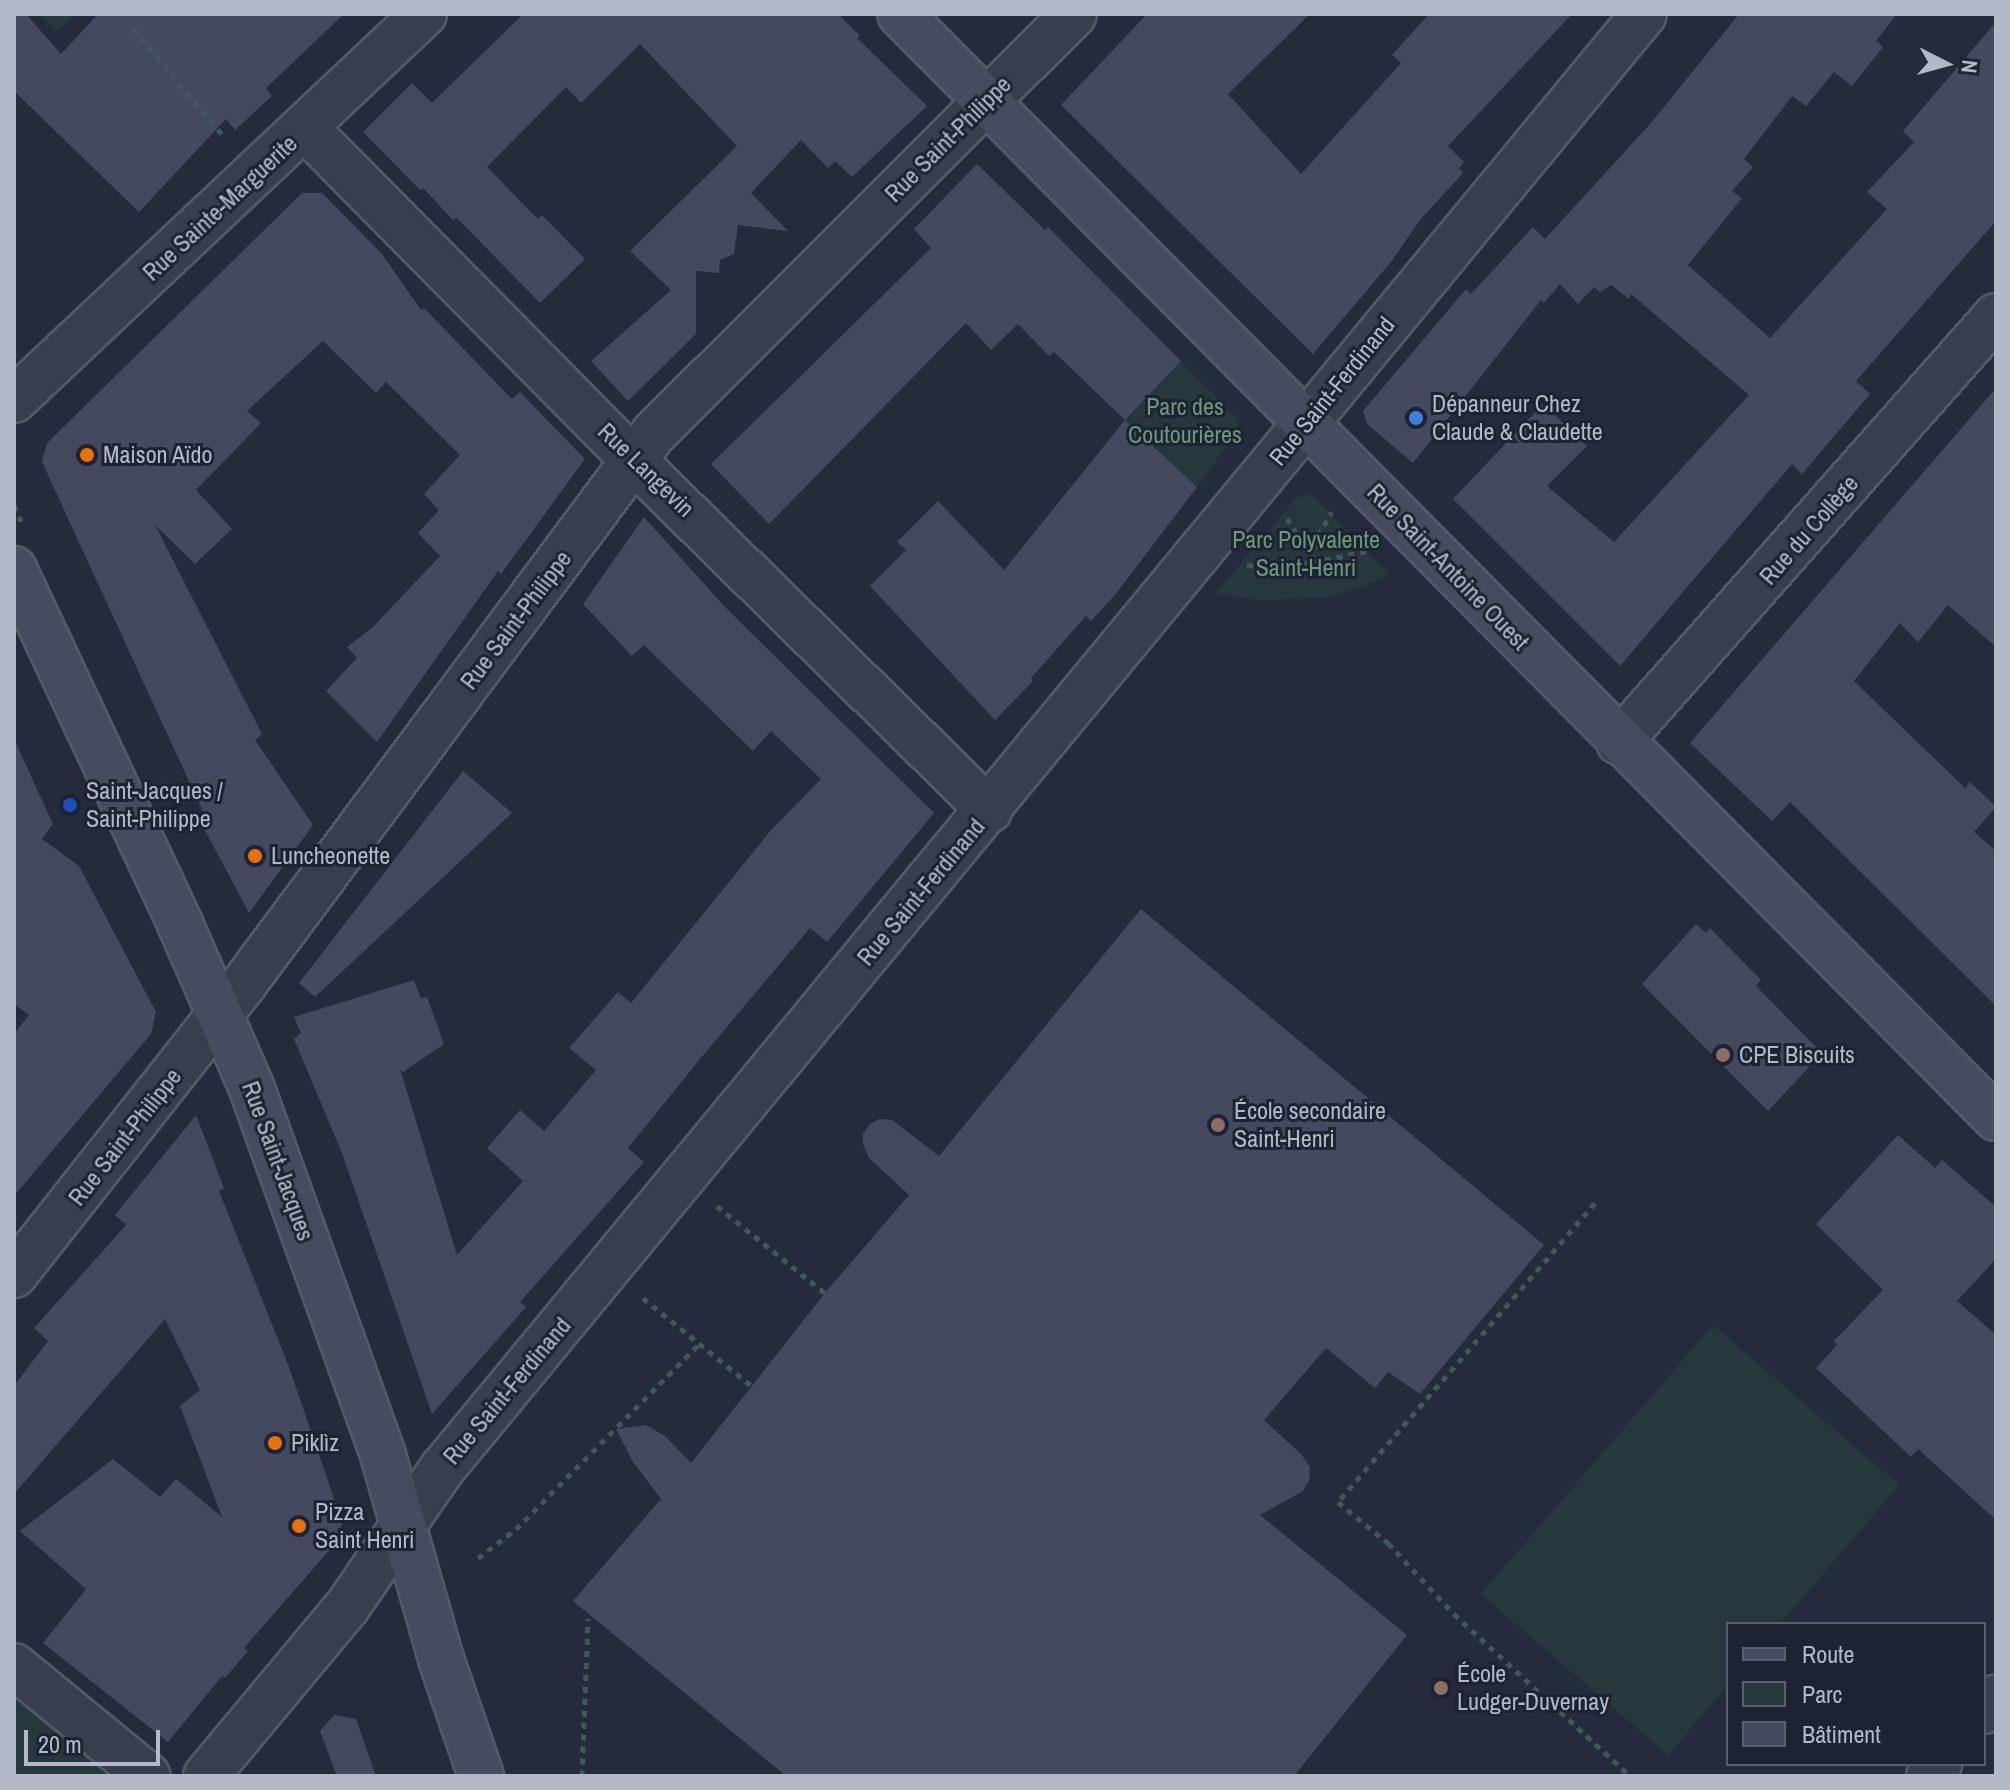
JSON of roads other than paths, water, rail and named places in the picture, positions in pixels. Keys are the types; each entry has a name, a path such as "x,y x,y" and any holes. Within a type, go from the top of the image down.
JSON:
{"main road":[{"name":"Rue Saint-Antoine Ouest","path":"900,14 1619,742 1996,1118"},
{"name":"Rue Saint-Jacques","path":"14,569 221,1013 268,1130 362,1395 441,1659 481,1776"}],"street":[{"name":"Rue Sainte-Marguerite","path":"14,400 424,14"},
{"name":"Rue Saint-Philippe","path":"14,1275 221,1013 664,422 1074,14"},
{"name":"Rue Saint-Ferdinand","path":"206,1776 347,1607 442,1469 1644,14"},
{"name":"Rue Langevin","path":"305,128 634,461 989,810"},
{"name":"Rue du Collège","path":"1619,742 1996,316"},
{"path":"14,1666 148,1776"}],"place":[{"name":"Dépanneur Chez Claude & Claudette","path":"1416,418"},
{"name":"Maison Aïdo","path":"87,455"},
{"name":"Saint-Jacques / Saint-Philippe","path":"70,805"},
{"name":"Luncheonette","path":"255,856"},
{"name":"CPE Biscuits","path":"1723,1055"},
{"name":"École secondaire Saint-Henri","path":"1218,1125"},
{"name":"Piklìz","path":"275,1443"},
{"name":"Pizza Saint Henri","path":"299,1526"},
{"name":"École Ludger-Duvernay","path":"1441,1688"}],"park label":[{"name":"Parc des Coutourières","path":"1185,421"},
{"name":"Parc Polyvalente Saint-Henri","path":"1306,554"}]}
